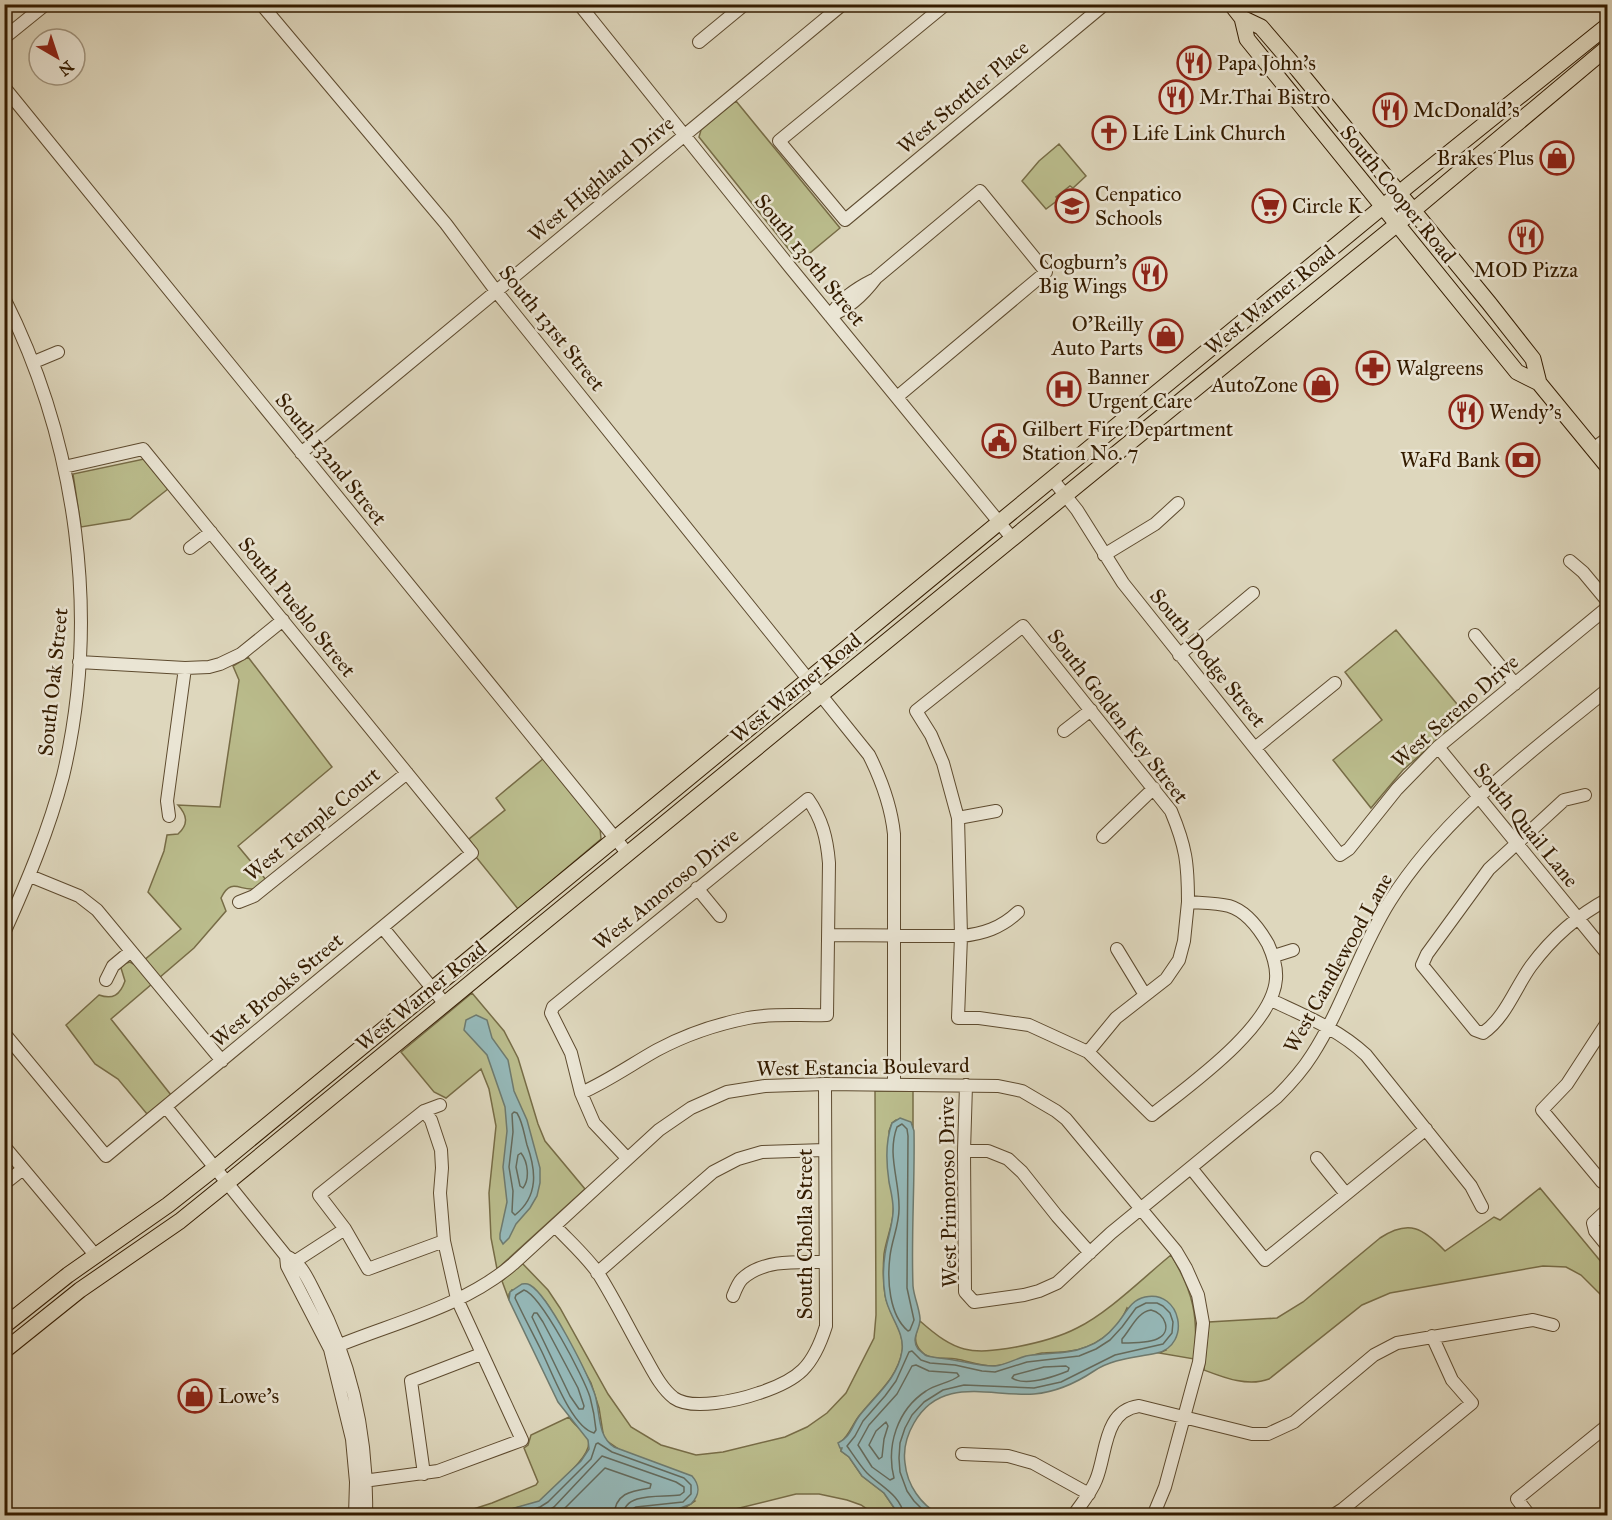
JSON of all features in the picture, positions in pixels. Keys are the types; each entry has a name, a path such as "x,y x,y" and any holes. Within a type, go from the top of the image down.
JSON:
{"main road":[{"name":"South Cooper Road","path":"1232,4 1242,18 1246,39 1396,225 1517,372 1539,383 1608,467"},
{"name":"South Cooper Road","path":"1242,18 1261,27 1413,210 1533,359 1539,383"},
{"name":"West Warner Road","path":"4,1326 68,1275 168,1205 215,1168 1399,193 1608,25"},
{"name":"West Warner Road","path":"4,1351 80,1290 180,1221 227,1183 1396,225 1608,47"},
{"path":"1579,48 1590,61"},
{"path":"1172,382 1187,395"},
{"path":"27,1308 39,1323"}],"street":[{"path":"4,38 46,4"},
{"name":"South 131st Street","path":"261,4 446,224 496,291 869,755 887,794 894,834 894,1084"},
{"name":"South 130th Street","path":"579,4 1012,538"},
{"path":"699,42 745,4"},
{"name":"West Highland Drive","path":"301,453 843,4"},
{"name":"West Stottler Place","path":"946,4 779,141 845,220 1105,4"},
{"name":"South 132nd Street","path":"4,87 628,854"},
{"path":"830,316 843,311 864,294 876,278 980,191 1046,272 897,397"},
{"name":"South Oak Street","path":"4,298 34,362 52,417 64,467 79,573 81,614 73,722 62,776 48,828 30,876 4,933"},
{"path":"34,362 58,352"},
{"path":"1593,449 1608,438"},
{"name":"South Pueblo Street","path":"64,467 143,449 472,853"},
{"name":"South Dodge Street","path":"1053,480 1092,532 1123,583 1340,855"},
{"path":"1104,555 1155,524 1178,503"},
{"path":"190,548 211,532"},
{"path":"1570,561 1583,572 1608,602"},
{"path":"1179,655 1253,593"},
{"name":"West Sereno Drive","path":"1340,855 1349,849 1402,783 1438,747 1608,607"},
{"path":"79,662 185,668 220,664 241,654 283,620"},
{"name":"South Golden Key Street","path":"958,818 943,763 932,735 916,711 1023,626 1171,811 1183,841 1188,866 1188,902"},
{"path":"1475,635 1515,684"},
{"path":"169,816 167,801 185,668"},
{"path":"1255,748 1335,683"},
{"name":"West Candlewood Lane","path":"969,1298 974,1302 983,1302 1039,1291 1057,1283 1141,1208 1283,1091 1313,1054 1390,901 1433,843 1478,796 1608,689"},
{"path":"1064,731 1091,710"},
{"name":"South Quail Lane","path":"1438,747 1608,955"},
{"name":"West Temple Court","path":"239,902 262,891 407,773"},
{"path":"1103,837 1154,788"},
{"path":"1585,795 1564,801 1516,842 1489,869 1426,954 1422,965 1475,1030 1483,1034 1491,1028 1508,1004 1531,966 1562,932 1608,899"},
{"name":"West Amoroso Drive","path":"581,1093 572,1053 551,1013 553,1007 808,799 818,812 828,846 828,935"},
{"path":"996,812 958,818 961,936 958,1018 979,1018 1029,1025 1088,1052 1152,1115 1225,1055 1248,1032 1271,1000 1276,980 1274,956 1251,920 1231,907 1188,902 1184,941 1179,960 1166,979 1116,1018 1088,1052"},
{"name":"West Brooks Street","path":"4,1033 106,1156 472,853"},
{"path":"30,876 79,896 90,904 222,1061"},
{"path":"697,888 720,916"},
{"path":"627,1158 594,1123 581,1093 621,1073 658,1050 717,1026 750,1017 827,1015 828,935 961,936 981,934 1007,922 1018,912"},
{"path":"383,928 446,1004"},
{"path":"1117,949 1145,995"},
{"path":"1274,956 1293,950"},
{"path":"106,980 113,966 131,951"},
{"path":"1271,1000 1328,1026 1366,1055 1471,1186 1482,1207"},
{"path":"1605,1180 1542,1110 1567,1084 1608,1021"},
{"name":"West Estancia Boulevard","path":"335,1347 457,1299 487,1284 555,1226 627,1158 674,1119 717,1096 756,1087 825,1084 998,1086 1022,1091 1056,1111 1076,1128 1141,1208 1186,1268 1193,1282 1203,1323 1200,1362 1164,1487 1153,1515"},
{"name":"South Cholla Street","path":"597,1273 662,1386 675,1399 695,1404 747,1397 781,1386 802,1372 818,1350 826,1326 825,1084"},
{"name":"West Primoroso Drive","path":"966,1085 964,1289 969,1298"},
{"path":"440,1105 424,1111 319,1195 345,1229 368,1269 444,1242"},
{"path":"166,1107 290,1261 335,1347 366,1515"},
{"path":"361,1481 424,1474 456,1466 522,1440 457,1299 444,1242 440,1193 441,1150 431,1120 424,1111"},
{"path":"1191,1168 1265,1260 1426,1129"},
{"path":"4,1146 96,1256"},
{"path":"555,1226 597,1273 713,1173 738,1159 762,1152 825,1150"},
{"path":"964,1151 988,1151 1008,1159 1022,1172 1090,1253"},
{"path":"1317,1158 1346,1194"},
{"path":"4,1184 23,1169"},
{"path":"1608,1209 1593,1224 1595,1231 1608,1247"},
{"path":"290,1261 345,1229"},
{"path":"733,1296 741,1280 758,1269 781,1263 825,1262"},
{"path":"1073,1515 1097,1479 1114,1420 1125,1410 1138,1406 1243,1432 1268,1434 1294,1422 1384,1349 1397,1343 1533,1320 1553,1325"},
{"path":"1332,1515 1343,1509 1472,1404 1452,1380 1432,1336"},
{"path":"424,1474 411,1381 481,1354"},
{"path":"1530,1515 1517,1499 1608,1425"},
{"path":"962,1454 1008,1456 1033,1463 1089,1494"},
{"path":"355,1515 361,1481"}],"green space":[{"path":"736,101 840,228 799,262 699,137 701,130"},
{"path":"1059,144 1086,176 1073,188 1070,186 1056,197 1058,200 1046,209 1022,181 1039,161"},
{"path":"144,459 168,489 130,519 81,527 73,474"},
{"path":"1396,630 1466,715 1403,770 1371,808 1333,760 1382,720 1345,672"},
{"path":"248,657 332,767 238,846 267,881 258,888 233,886 225,891 221,898 226,911 194,948 111,1019 171,1095 147,1114 118,1079 95,1064 66,1025 99,995 108,997 121,990 125,981 121,968 123,964 130,962 137,966 181,929 148,892 164,851 167,835 178,834 184,827 185,816 178,805 220,807 239,680 233,666"},
{"path":"544,758 600,828 601,839 518,909 476,857 469,839 505,810 496,798"},
{"path":"472,993 504,1031 518,1058 545,1141 585,1189 497,1269 491,1238 489,1193 496,1126 489,1089 481,1069 446,1098 434,1092 401,1052"},
{"path":"875,1091 913,1091 913,1127 910,1122 896,1120 889,1131 894,1204 884,1254 885,1295 903,1345 899,1362 890,1379 841,1442 841,1451 849,1457 862,1476 884,1493 899,1515 876,1515 861,1505 819,1494 796,1494 711,1515 623,1515 686,1507 695,1501 604,1439 599,1408 591,1383 549,1307 545,1301 512,1290 509,1300 502,1281 522,1263 548,1290 560,1308 608,1394 631,1427 661,1445 696,1455 723,1452 785,1437 807,1427 827,1413 846,1393 874,1338 876,1315"},
{"path":"1540,1188 1607,1269 1607,1301 1581,1275 1566,1267 1543,1266 1390,1293 1362,1305 1269,1379 1245,1382 1204,1370 1209,1322 1277,1318 1303,1302 1380,1238 1399,1229 1408,1228 1422,1232 1445,1251 1494,1217 1500,1220"},
{"path":"1171,1255 1185,1281 1193,1305 1196,1330 1194,1359 1159,1353 1166,1350 1127,1308 1111,1331 1088,1346 1067,1352 1042,1353 999,1365 988,1366 928,1356 916,1344 916,1333 920,1321 944,1340 975,1351 1016,1347 1055,1337 1077,1328 1101,1313"},
{"path":"569,1417 586,1436 589,1445 573,1470 539,1502 489,1515 452,1516 536,1485 538,1482 524,1448 528,1445 531,1435"}],"water":[{"path":"476,1015 487,1020 492,1038 508,1060 514,1091 527,1120 540,1168 537,1196 503,1244 500,1234 507,1202 503,1167 507,1131 505,1107 487,1055 464,1030 466,1020"},
{"path":"900,1118 911,1122 914,1131 913,1286 920,1318 915,1341 918,1349 925,1355 995,1366 1026,1356 1079,1350 1102,1338 1113,1329 1135,1301 1145,1297 1157,1297 1167,1301 1174,1309 1178,1319 1175,1340 1168,1348 1157,1353 1109,1363 1058,1389 1034,1394 968,1392 952,1394 938,1399 925,1408 914,1423 908,1437 905,1447 906,1471 916,1494 940,1515 899,1515 884,1493 862,1476 849,1457 841,1451 842,1448 838,1443 849,1434 860,1415 891,1378 900,1361 902,1351 901,1336 886,1302 884,1290 885,1254 893,1209 887,1167 887,1145 892,1123"},
{"path":"522,1284 530,1285 538,1292 566,1335 594,1392 602,1429 608,1442 614,1447 692,1476 698,1490 691,1504 678,1509 623,1515 489,1515 539,1501 581,1461 589,1449 588,1440 558,1402 509,1300 510,1292"}],"waterway":[{"path":"4,566 4,652"}],"place":[{"name":"Papa John's","path":"1194,63"},
{"name":"Mr.Thai Bistro","path":"1176,97"},
{"name":"McDonald's","path":"1390,110"},
{"name":"Life Link Church","path":"1109,133"},
{"name":"Brakes Plus","path":"1557,158"},
{"name":"Cenpatico Schools","path":"1072,206"},
{"name":"Circle K","path":"1269,206"},
{"name":"MOD Pizza","path":"1526,237"},
{"name":"Cogburn's Big Wings","path":"1150,274"},
{"name":"O'Reilly Auto Parts","path":"1166,336"},
{"name":"Walgreens","path":"1373,368"},
{"name":"AutoZone","path":"1321,385"},
{"name":"Banner Urgent Care","path":"1064,389"},
{"name":"Wendy's","path":"1466,412"},
{"name":"Gilbert Fire Department Station No. 7","path":"999,441"},
{"name":"WaFd Bank","path":"1523,460"},
{"name":"Lowe's","path":"195,1396"}]}
